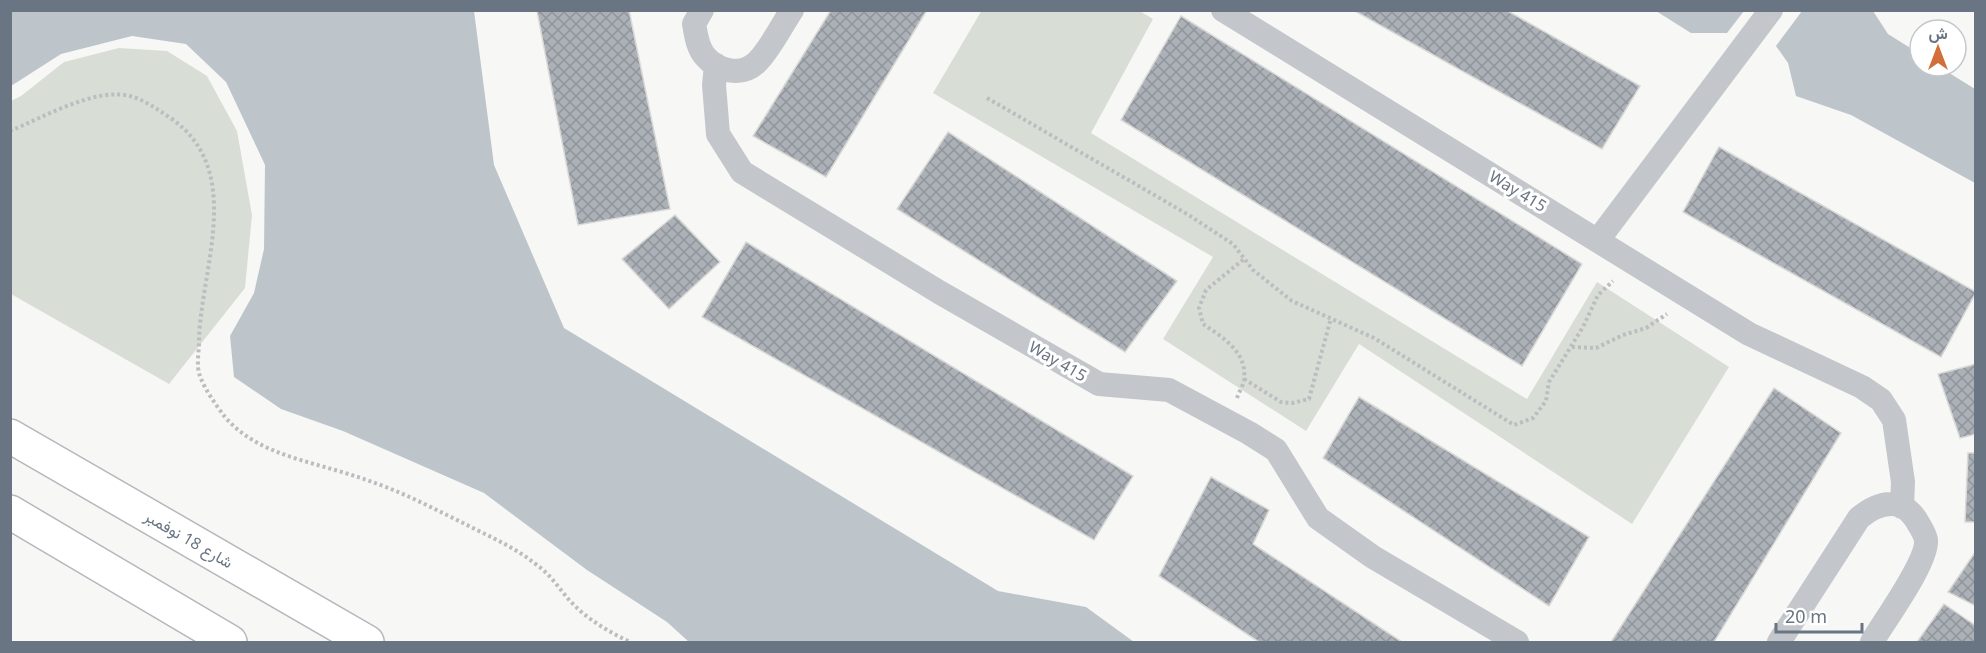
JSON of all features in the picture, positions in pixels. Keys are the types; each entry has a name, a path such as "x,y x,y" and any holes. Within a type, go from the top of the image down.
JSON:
{"main road":[{"name":"شارع 18 نوفمبر","path":"10,436 367,642"},
{"path":"10,512 230,642"}],"street":[{"path":"702,10 694,24 704,55 725,70 741,71 757,63 792,10"},
{"name":"Way 415","path":"1223,10 1749,334 1862,387 1881,400 1894,420 1903,482 1902,507"},
{"path":"1598,240 1771,10"},
{"name":"Way 415","path":"716,65 714,85 718,134 742,172 939,292 1099,384 1169,390 1276,450 1318,518 1373,557 1517,642"},
{"path":"1779,642 1859,518 1869,509 1883,504 1902,507 1916,518 1926,538 1925,550 1918,567 1872,642"}],"path":[{"path":"10,131 87,99 109,95 126,95 142,100 176,122 200,148 210,172 215,224 209,274 200,316 199,374 226,418 256,442 274,452 382,485 523,555 541,567 584,614 630,642"},
{"path":"987,98 1187,214 1233,244 1253,270 1292,301 1374,338 1515,425 1533,418 1546,401 1549,382 1583,327 1598,295 1634,262"},
{"path":"1228,422 1244,379 1241,356 1222,337 1203,324 1199,308 1206,290 1244,258"},
{"path":"1571,347 1596,348 1623,334 1646,328 1690,297"},
{"path":"1244,379 1281,402 1292,404 1309,399 1331,318"}],"shaded area":[{"path":"11,10 474,11 494,165 564,328 998,591 1086,607 1134,642 689,642 667,622 587,570 484,493 343,431 281,409 234,377 230,336 254,293 264,249 265,165 226,82 186,44 132,36 61,54 11,86"},
{"path":"982,10 1138,10 1153,19 1091,133 1527,399 1597,282 1729,367 1632,524 1359,344 1306,431 1163,339 1213,257 933,93"},
{"path":"1656,11 1744,11 1727,33 1691,33"},
{"path":"1802,11 1873,11 1888,34 1908,46 1908,78 1957,78 1975,89 1975,183 1851,115 1796,96 1788,63 1776,46"},
{"path":"119,48 167,51 207,76 237,131 252,215 245,288 169,384 11,294 11,101 21,96 64,62"}],"building":[{"path":"629,10 670,209 578,225 537,11"},
{"path":"831,10 927,10 826,177 753,136"},
{"path":"1353,10 1506,10 1640,86 1602,149"},
{"path":"1181,16 1582,264 1522,366 1121,120"},
{"path":"948,132 1177,281 1125,352 897,209"},
{"path":"1719,147 1976,292 1941,357 1683,212"},
{"path":"675,215 720,262 669,309 622,259"},
{"path":"746,242 1133,476 1094,540 702,317"},
{"path":"1976,364 1976,434 1960,438 1938,374"},
{"path":"1774,388 1841,433 1714,642 1611,642"},
{"path":"1359,397 1589,537 1549,606 1323,458"},
{"path":"1968,453 1976,453 1976,522 1965,522"},
{"path":"1211,477 1269,510 1253,544 1402,642 1259,642 1159,576"},
{"path":"1976,551 1976,606 1948,592"},
{"path":"1944,604 1976,626 1976,642 1917,642"}]}
